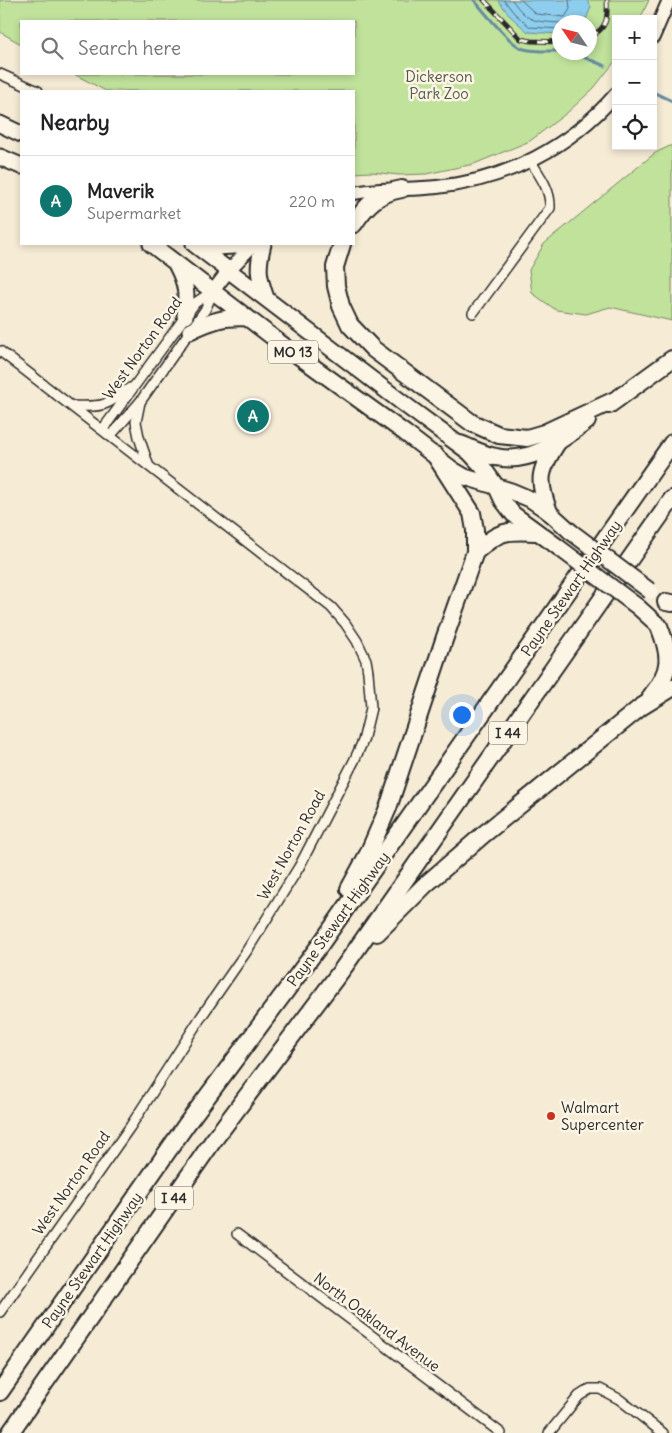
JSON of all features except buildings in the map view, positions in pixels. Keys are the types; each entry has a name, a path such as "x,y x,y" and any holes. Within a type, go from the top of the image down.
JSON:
{"highway":[{"path":"0,124 20,134"},
{"path":"0,157 20,166"},
{"path":"355,223 369,203 387,192 402,189"},
{"name":"MO 13","path":"152,245 454,470 465,476 522,495 548,512 570,531 669,603"},
{"path":"196,245 216,247 243,245"},
{"name":"MO 13","path":"196,245 408,407 460,444 476,458 496,486 508,508 526,525 638,607 659,626"},
{"path":"256,245 260,283 266,298"},
{"path":"342,245 335,267 336,286 341,306 350,325 373,349 472,423 499,435 527,438 544,433 617,399"},
{"path":"176,262 185,281 187,292 186,316"},
{"path":"190,331 210,321 226,317 248,318"},
{"path":"460,444 494,457 513,458 530,456 557,443 672,359"},
{"path":"548,512 542,493 542,473 545,462 557,443"},
{"name":"Payne Stewart Highway","path":"0,1392 186,1125 320,945 672,443"},
{"path":"320,945 368,854 388,808 475,552 475,530 472,513 436,455"},
{"name":"Payne Stewart Highway","path":"10,1433 213,1141 344,967 672,499"},
{"path":"475,552 491,538 504,532 536,532"},
{"path":"641,708 659,688 667,674 668,648 659,626"},
{"path":"344,967 425,885 484,834 641,708 672,688"}],"main road":[{"path":"657,28 669,0"},
{"path":"355,193 467,183 531,162 585,125 612,98"},
{"name":"West Norton Road","path":"214,291 229,270 255,245"}],"street":[{"path":"0,74 36,90"},
{"path":"473,313 550,208 550,196 547,188 531,162"},
{"name":"West Norton Road","path":"106,432 138,382 195,303 214,291"},
{"name":"West Norton Road","path":"106,432 140,402 205,310 214,291"},
{"path":"0,351 106,432"},
{"path":"72,406 98,407 108,404 138,382"},
{"path":"140,402 136,422 148,464"},
{"name":"West Norton Road","path":"0,1312 130,1127 281,898 315,838 363,742 371,708 366,660 357,641 338,614 322,599 106,432"},
{"name":"North Oakland Avenue","path":"237,1234 501,1433"},
{"path":"549,1433 580,1396 590,1389 600,1389 619,1399 663,1433"}],"green space":[{"name":"Dickerson Park Zoo","path":"0,0 649,0 642,15 612,15 612,65 594,88 568,112 530,141 474,164 426,174 399,175 371,172 355,173 355,90 104,90 76,75 355,75 355,20 20,20 20,43 0,32"},
{"path":"672,145 672,321 610,307 586,314 556,310 532,293 529,270 544,244 655,153"}],"water":[{"path":"498,0 587,0 591,7 588,15 552,15 552,34 528,32 510,16"}],"waterway":[{"path":"474,0 512,42 524,49 552,51"},
{"path":"591,60 605,66"},
{"path":"657,94 672,101"}],"railway":[{"path":"484,0 521,39 552,42"},
{"path":"597,33 607,18 607,0"}],"place":[{"name":"Maverik","path":"253,416"},
{"name":"Walmart Supercenter","path":"551,1116"}]}
